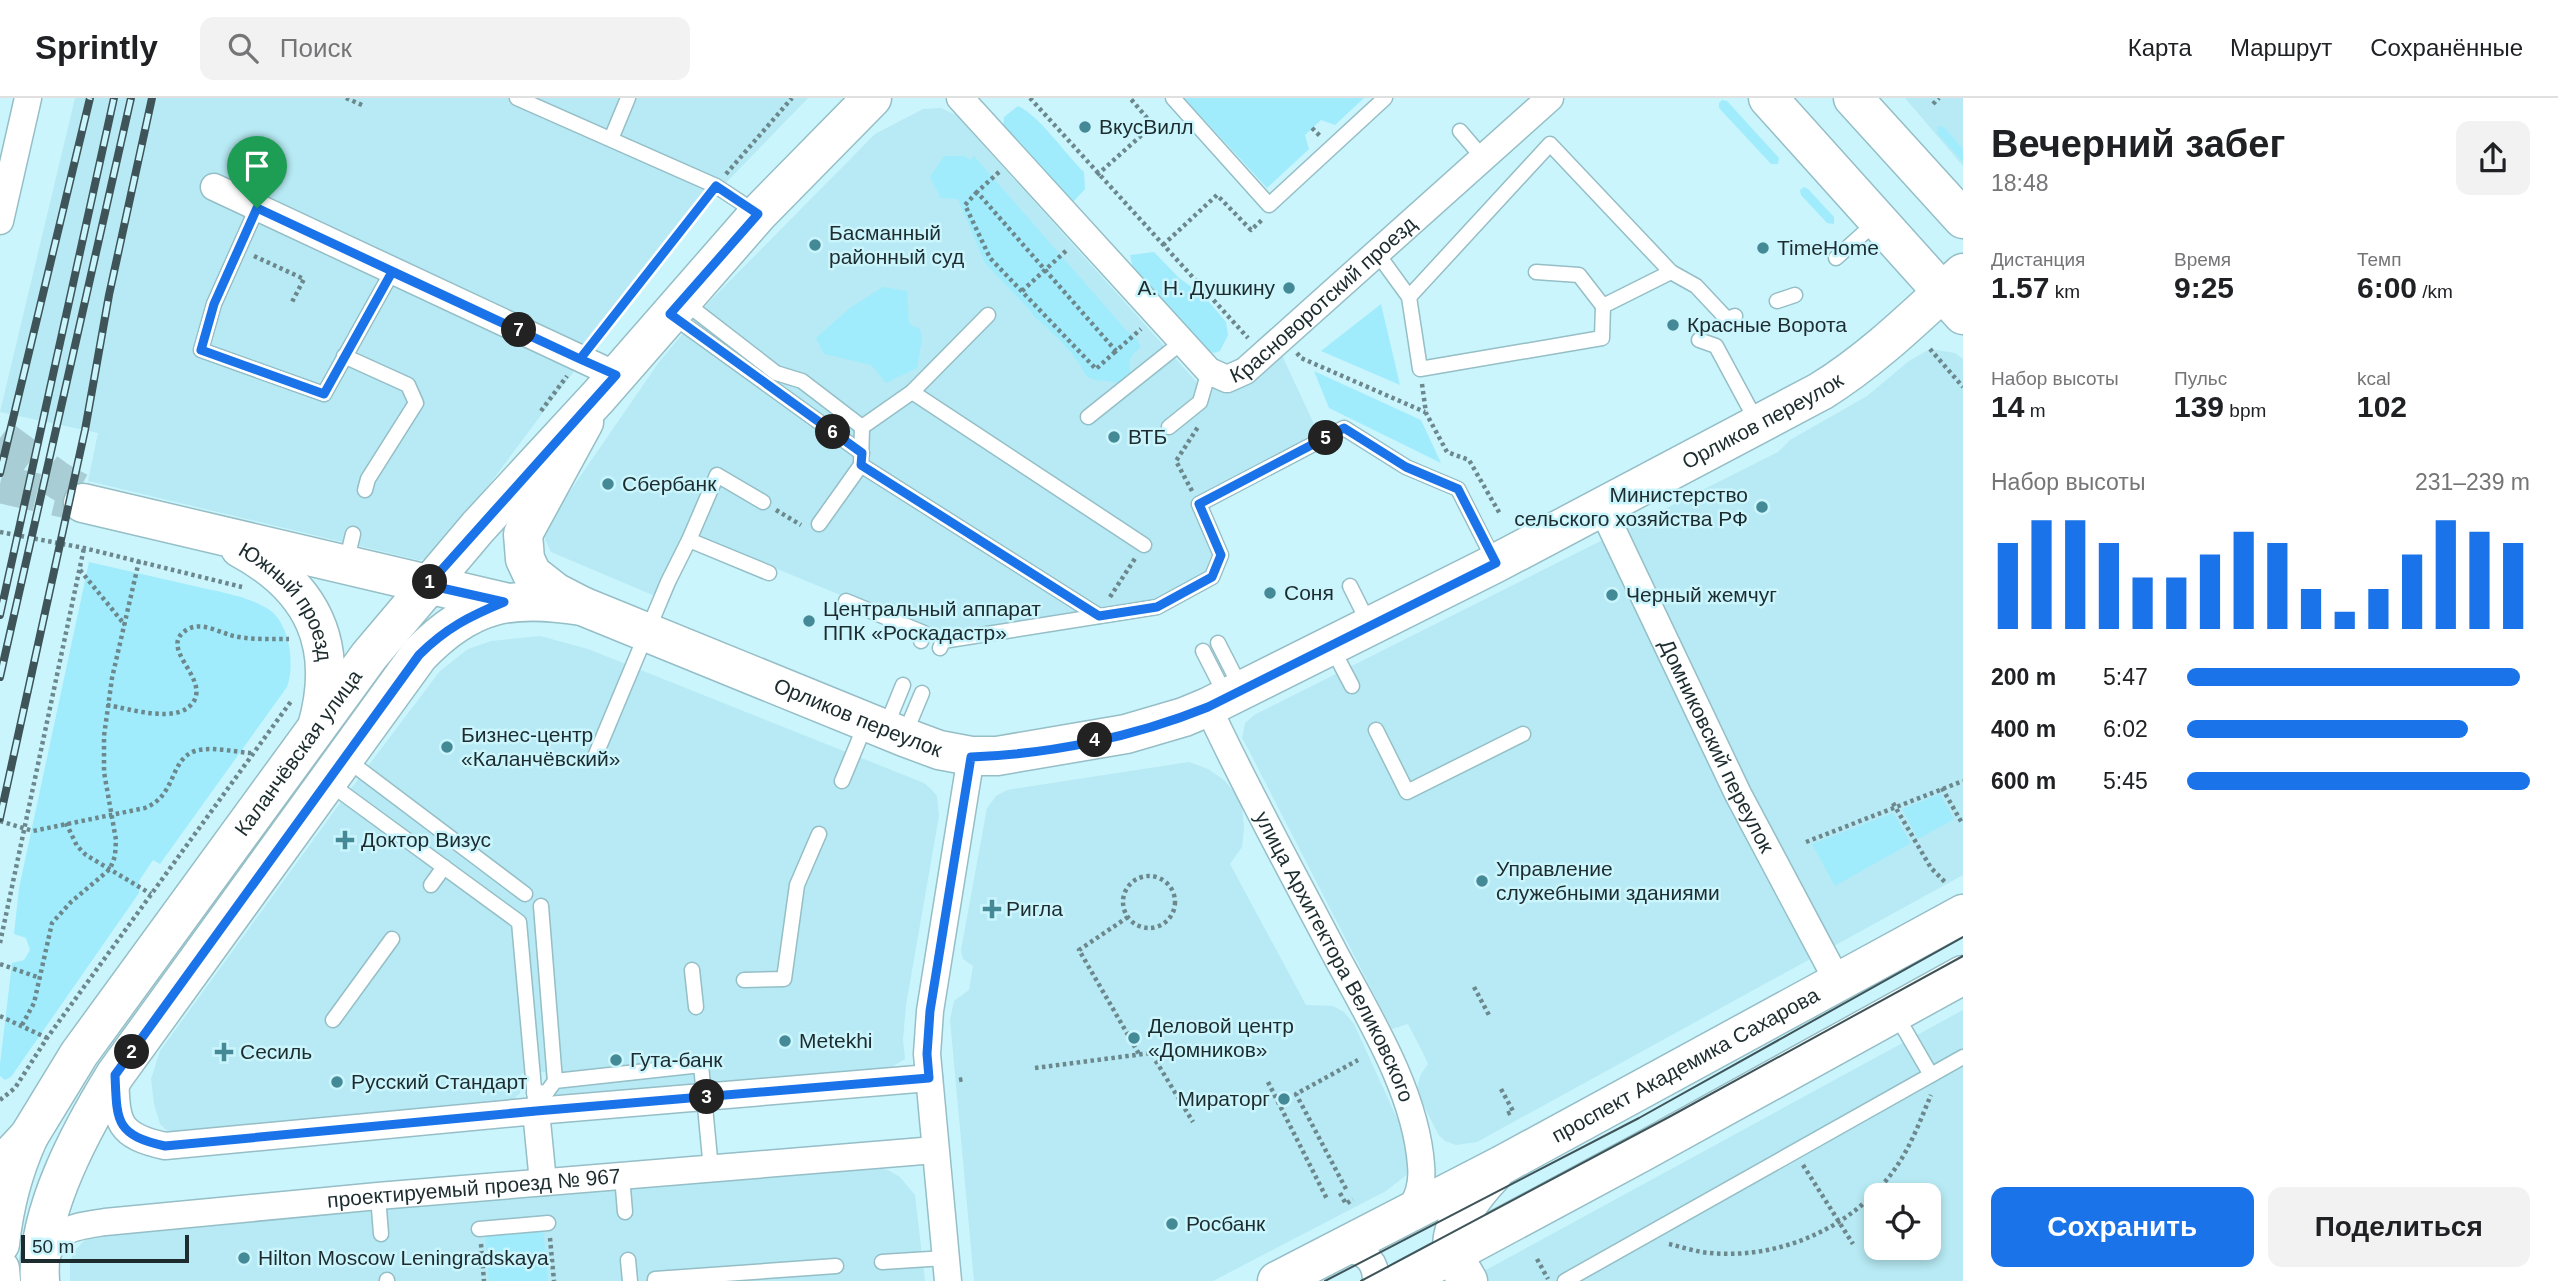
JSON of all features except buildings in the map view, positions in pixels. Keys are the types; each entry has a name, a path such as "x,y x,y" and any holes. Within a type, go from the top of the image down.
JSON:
{"main road":[{"name":"Каланчёвская улица","path":"1,1223 11,1183 29,1136 79,1054 369,656 428,585 758,214 872,98"},
{"path":"1768,98 1877,221 1956,294"},
{"path":"1853,98 1963,219"},
{"name":"Орликов переулок","path":"428,585 504,602 548,601 582,606 939,750 971,757 1031,751 1126,734 1225,698 1496,563 1759,425 1852,372 1956,294"},
{"name":"Каланчёвская улица","path":"582,606 555,592 532,574 525,559 523,534 607,386"},
{"name":"Южный проезд","path":"95,515 217,535 349,550 428,585"},
{"name":"Южный проезд","path":"217,535 257,557 282,577 299,594 310,612 324,646 327,668 323,706 317,727"},
{"name":"Каланчёвская улица","path":"40,1278 47,1225 64,1170 115,1075 419,655 438,636 468,617 504,602"},
{"name":"проспект Академика Сахарова","path":"1277,1281 1502,1165 1838,982 1946,935 1955,899"},
{"path":"1402,1281 1461,1268 1642,1152 1961,975"},
{"name":"Каланчёвская улица","path":"0,1167 29,1136"},
{"path":"1461,1268 1452,1241 1458,1223 1482,1186 1502,1165"},
{"path":"1,1223 14,1221 29,1240 40,1278"},
{"path":"0,1269 1,1281"}],"street":[{"path":"0,221 28,98"},
{"name":"Красноворотский проезд","path":"960,98 1174,348 1209,372 1227,379 1245,372 1550,98"},
{"path":"214,187 580,359 607,386"},
{"name":"Домниковский переулок","path":"1602,508 1738,794 1838,982"},
{"name":"улица Архитектора Великовского","path":"1225,698 1236,768 1395,1067 1415,1131 1421,1164 1421,1187 1407,1215"},
{"path":"946,1269 927,1054 930,1011 971,757"},
{"path":"115,1075 120,1121 127,1132 142,1141 165,1146 535,1102 705,1097 929,1078"},
{"path":"535,1102 543,1182"},
{"name":"проектируемый проезд № 967","path":"40,1278 50,1245 59,1234 74,1227 378,1196 935,1150"},
{"path":"1338,1250 1355,1250 1369,1258 1374,1265 1376,1281"}],"lane":[{"path":"517,98 716,186 758,214"},
{"path":"611,139 628,98"},
{"path":"1173,98 1269,205 1385,98"},
{"path":"1460,131 1483,158"},
{"path":"1409,297 1550,144 1671,272 1696,286 1727,319 1735,316"},
{"path":"257,208 214,304 201,350 324,394 392,272"},
{"path":"1836,258 1877,221"},
{"path":"1377,253 1409,297 1420,369 1602,338 1603,306 1579,275 1536,272"},
{"path":"1603,306 1671,272"},
{"path":"1777,301 1795,295"},
{"path":"676,307 776,373 802,382 862,427"},
{"path":"676,307 861,459 1099,616"},
{"path":"862,427 912,392 988,315"},
{"path":"1699,340 1716,346 1759,425"},
{"path":"1088,417 1174,348"},
{"path":"344,356 408,385 416,403 368,479 365,490"},
{"path":"1169,427 1200,402 1209,372"},
{"path":"912,392 1144,545"},
{"path":"819,524 861,459 862,427"},
{"path":"940,648 943,641 1177,603 1193,594 1212,577 1221,555 1199,504 1344,428 1406,467 1458,489 1496,563"},
{"path":"594,759 668,582 717,475 763,502"},
{"path":"689,540 769,573"},
{"path":"1350,586 1370,625"},
{"path":"846,601 924,633 921,641"},
{"path":"1218,643 1225,698"},
{"path":"1330,645 1352,686"},
{"path":"1203,651 1225,698"},
{"path":"885,729 903,685"},
{"path":"842,781 885,729 922,693"},
{"path":"1376,730 1407,792 1522,734"},
{"path":"336,770 444,867 519,922 535,1102"},
{"path":"336,770 525,894"},
{"path":"744,980 784,979 797,885 819,834"},
{"path":"431,885 444,867"},
{"path":"535,1102 555,1081 541,906"},
{"path":"333,1020 392,939"},
{"path":"692,970 696,1007"},
{"path":"1894,1011 1931,1075"},
{"path":"1565,1281 1963,1057"},
{"path":"555,1081 701,1061 711,1168"},
{"path":"622,1176 625,1212"},
{"path":"378,1196 381,1234"},
{"path":"479,1229 548,1223"},
{"path":"628,1260 630,1281"},
{"path":"882,1262 946,1269"},
{"path":"655,1281 836,1266"}],"path":[{"path":"346,98 362,105"},
{"path":"539,414 716,186 792,98"},
{"path":"1097,175 1153,125 1130,98"},
{"path":"1933,104 1940,98"},
{"path":"992,163 1008,181"},
{"path":"1000,172 965,205 990,258 1096,369 1142,329"},
{"path":"977,191 1116,351"},
{"path":"1163,245 1217,195 1245,224"},
{"path":"1060,239 1078,258"},
{"path":"1022,291 1069,248"},
{"path":"257,249 254,257 303,279 292,302"},
{"path":"1133,319 1142,329 1174,348"},
{"path":"1284,338 1301,358 1426,413"},
{"path":"1930,349 1963,387"},
{"path":"1420,369 1426,413 1447,452 1469,460 1500,514"},
{"path":"1176,461 1199,504"},
{"path":"763,502 801,525 819,524"},
{"path":"0,532 95,515"},
{"path":"95,515 139,561 244,588"},
{"path":"0,943 79,569 95,515"},
{"path":"1099,616 1144,545"},
{"path":"22,1025 34,1003 52,923 110,869 116,849 104,772 104,736 107,705 139,561"},
{"path":"79,569 125,625"},
{"path":"107,705 168,714 186,709 193,702 197,687 195,678 180,658 177,649 181,636 186,630 196,626 238,637 300,639"},
{"path":"0,1100 15,1088 47,1038 295,695"},
{"path":"0,821 33,831 112,815 156,803 171,784 180,763 186,756 197,751 252,753"},
{"path":"1806,842 1894,805 1963,781"},
{"path":"1942,788 1962,823"},
{"path":"1894,805 1931,868 1955,899"},
{"path":"66,823 76,846 86,855 151,894"},
{"path":"1154,876 1166,881 1173,891 1175,904 1171,915 1162,924 1150,928 1138,925 1128,917 1123,906 1124,893 1131,883 1142,877 1154,876"},
{"path":"1128,917 1079,950 1139,1054"},
{"path":"0,964 40,978"},
{"path":"1474,987 1490,1017"},
{"path":"0,1016 47,1038"},
{"path":"1035,1068 1151,1053 1193,1122"},
{"path":"1346,1189 1296,1094 1358,1060"},
{"path":"1268,1082 1327,1199"},
{"path":"1501,1089 1513,1111 1507,1114"},
{"path":"1670,1244 1708,1253 1759,1252 1807,1238 1839,1222 1870,1198 1886,1180 1913,1138 1931,1095"},
{"path":"1795,1152 1853,1244"},
{"path":"1340,1193 1346,1204 1353,1199"},
{"path":"548,1223 554,1281"},
{"path":"479,1229 484,1281"},
{"path":"1537,1259 1550,1281"}],"shaded area":[{"path":"75,98 808,98 718,191 591,350 213,174 575,370 440,550 429,559 418,560 88,481 98,433 0,412"},
{"path":"1184,98 1364,98 1335,125 1321,120 1305,135 1309,149 1267,188"},
{"path":"1905,98 1963,98 1963,166"},
{"path":"1722,100 1727,101 1779,158 1778,164 1771,164 1719,108"},
{"path":"1018,106 1043,126 1084,172 1085,189 1073,202 1062,198 1023,147 1011,140 1003,128 1004,117"},
{"path":"941,108 956,115 1203,389 1219,389 1280,351 1320,437 1192,502 1217,555 1209,575 1159,601 940,636 697,536 669,602 551,552 544,537 548,523 659,362 711,300 875,134 923,109"},
{"path":"1938,126 1944,127 1963,149 1963,162 1937,133"},
{"path":"944,156 965,156 970,160 974,156 1126,330 1136,338 1141,347 1130,359 1131,374 1124,384 1087,377 1063,343 985,263 958,199 941,198 930,177"},
{"path":"1804,187 1834,217 1834,224 1827,223 1801,195 1800,190"},
{"path":"1154,252 1179,278 1203,295 1226,322 1228,335 1220,351 1214,353 1197,344 1134,273 1130,255"},
{"path":"883,287 907,291 909,324 920,329 922,340 917,368 886,383 871,365 824,354 816,338 850,308"},
{"path":"1381,304 1400,385 1321,351"},
{"path":"1930,349 1955,353 1963,359 1963,875 1477,1142 1456,1145 1445,1141 1438,1134 1417,1087 1428,1064 1423,1053 1408,1024 1392,1029 1242,738 1245,723 1254,715 1778,452 1790,440 1867,396 1909,361"},
{"path":"1314,371 1421,420 1441,463 1329,408"},
{"path":"89,562 234,595 263,606 271,611 283,626 289,646 291,668 287,687 160,864 153,860 139,881 139,893 11,1077 5,1080 0,1076 0,1064 12,963 24,960 30,950 26,938 14,934 19,888"},
{"path":"540,636 588,649 924,783 931,789 937,796 939,816 906,1005 903,1040 905,1059 890,1068 548,1100 545,1072 521,1074 520,1093 512,1101 174,1132 166,1130 160,1124 154,1104 151,1079 160,1051 346,795 440,671 468,649 491,641"},
{"name":"Деловой центр «Домников»","path":"1189,762 1208,769 1224,780 1235,793 1242,807 1244,828 1242,847 1230,864 1306,1005 1333,1006 1344,1012 1354,1024 1412,1151 1409,1173 1386,1191 1213,1281 974,1281 950,1020 954,1001 969,990 973,966 963,959 961,950 987,808 996,796 1007,790"},
{"path":"1940,794 1954,819 1918,839 1902,809"},
{"path":"1893,813 1911,843 1835,886 1812,844"},
{"path":"1963,1010 1963,1281 1478,1281 1475,1276"},
{"path":"873,1167 888,1170 900,1177 915,1195 925,1281 70,1281 73,1252 85,1240 93,1237 559,1193"},
{"path":"543,1227 548,1281 489,1281 485,1232"}],"tunnel":[{"path":"0,438 59,481 85,495"},
{"path":"0,484 74,501"}],"tram line":[{"path":"1325,1281 1639,1118 1963,937"},
{"path":"1361,1281 1963,956"}],"railway":[{"path":"0,473 90,98"},
{"path":"0,615 114,98"},
{"path":"0,677 131,98"},
{"path":"0,818 85,430 109,295 152,98"}],"place":[{"name":"ВкусВилл","path":"1085,127"},
{"name":"Басманный районный суд","path":"815,245"},
{"name":"TimeHome","path":"1763,248"},
{"name":"А. Н. Душкину","path":"1289,288"},
{"name":"Красные Ворота","path":"1673,325"},
{"name":"ВТБ","path":"1114,437"},
{"name":"Сбербанк","path":"608,484"},
{"name":"Министерство сельского хозяйства РФ","path":"1762,507"},
{"name":"Соня","path":"1270,593"},
{"name":"Черный жемчуг","path":"1612,595"},
{"name":"Центральный аппарат ППК «Роскадастр»","path":"809,621"},
{"name":"Бизнес-центр «Каланчёвский»","path":"447,747"},
{"name":"Доктор Визус","path":"345,840"},
{"name":"Управление служебными зданиями","path":"1482,881"},
{"name":"Ригла","path":"992,909"},
{"name":"Деловой центр «Домников»","path":"1134,1038"},
{"name":"Metekhi","path":"785,1041"},
{"name":"Сесиль","path":"224,1052"},
{"name":"Гута-банк","path":"616,1060"},
{"name":"Русский Стандарт","path":"337,1082"},
{"name":"Мираторг","path":"1284,1099"},
{"name":"Росбанк","path":"1172,1224"},
{"name":"Hilton Moscow Leningradskaya","path":"244,1258"}],"route":[{"path":"257,208 214,304 201,350 324,394 392,272 580,359 716,186 758,214 670,314 862,453 861,465 1099,616 1157,607 1212,577 1221,555 1199,504 1344,428 1406,467 1458,489 1496,563 1184,717 1126,734 1031,751 971,757 930,1011 927,1054 929,1078 165,1146 142,1141 127,1132 120,1121 115,1075 419,655 438,636 468,617 504,602 428,585 616,375 580,359 322,239 257,208"}]}
